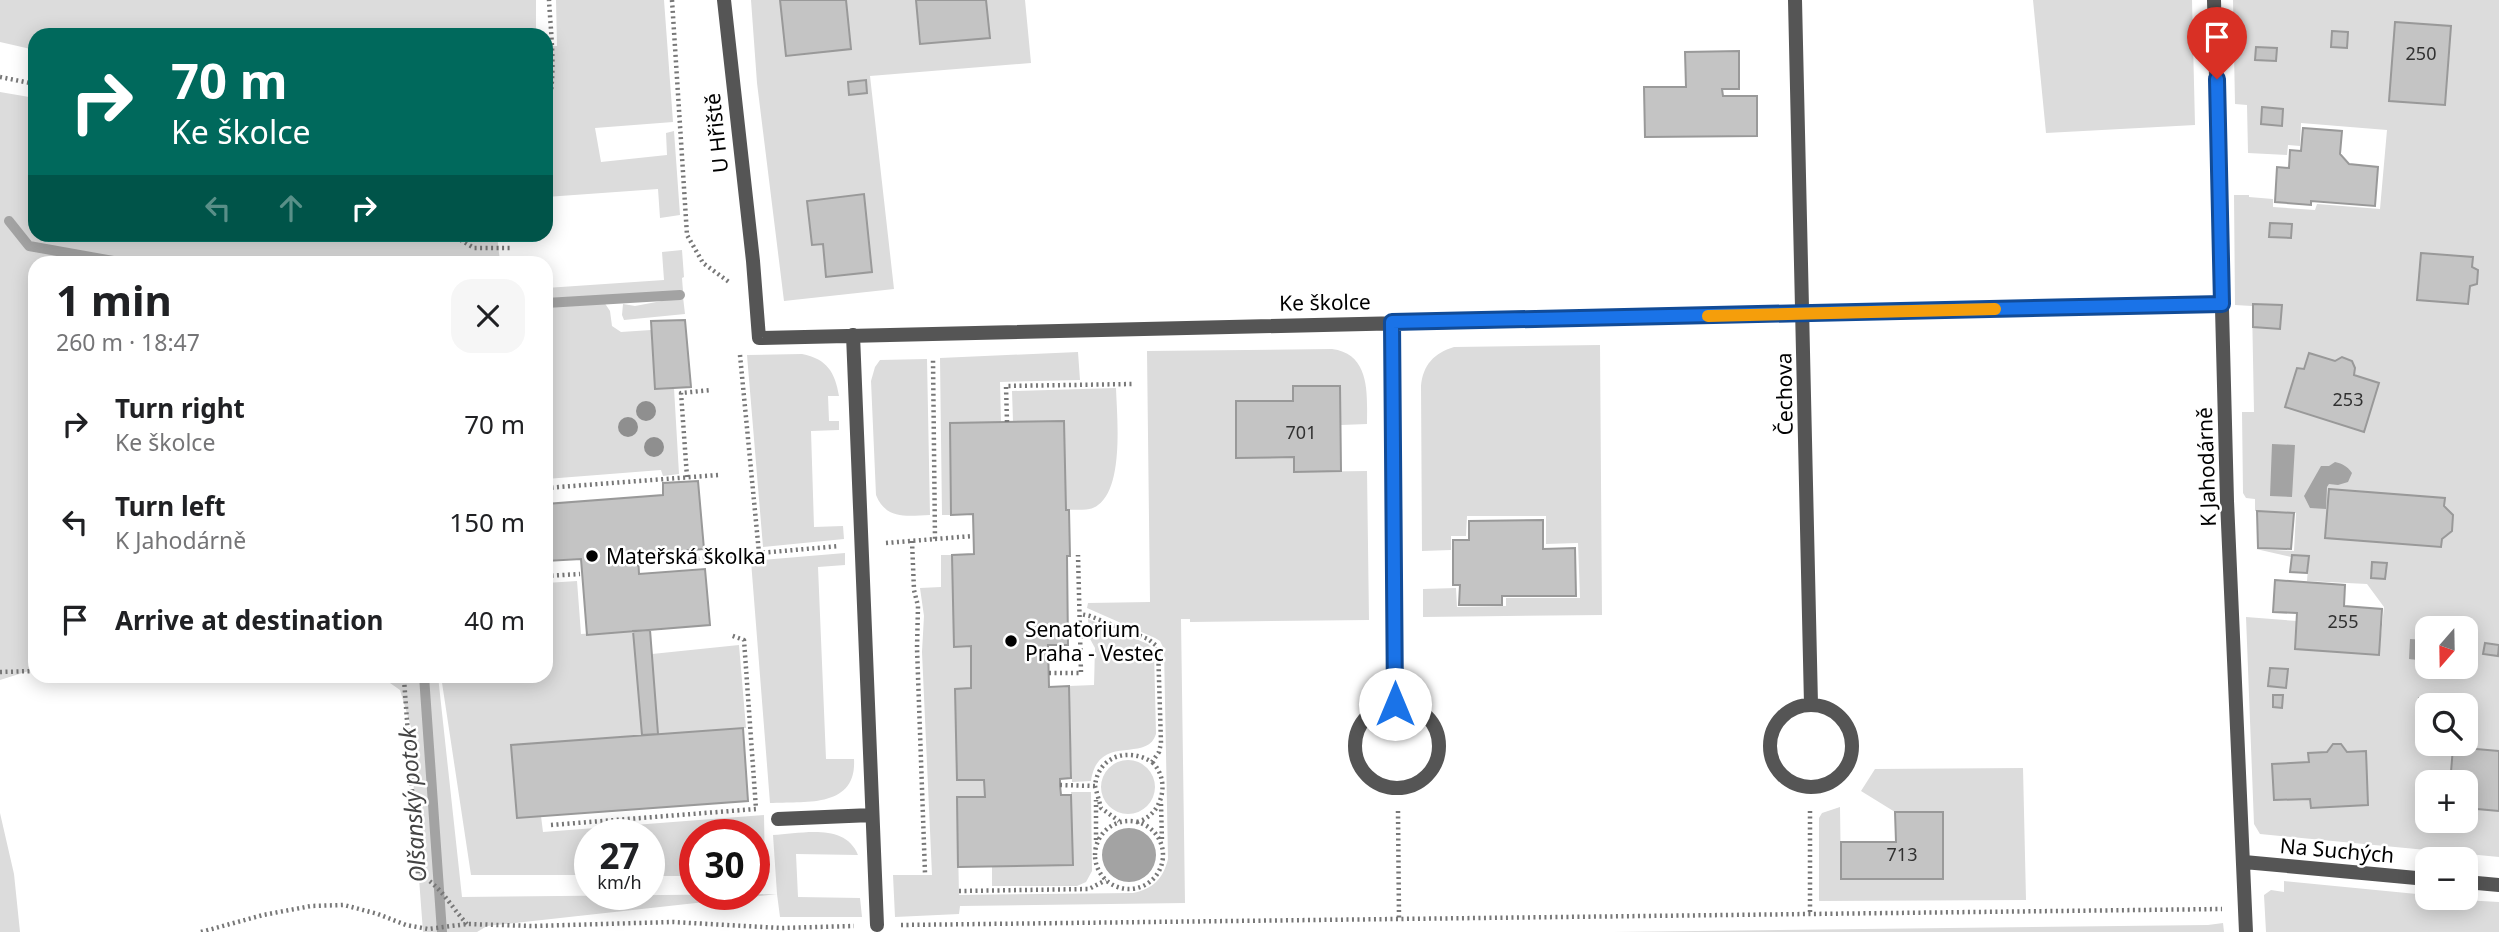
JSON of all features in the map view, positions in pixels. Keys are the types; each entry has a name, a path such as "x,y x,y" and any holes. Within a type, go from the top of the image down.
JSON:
{"street":[{"name":"U Hřiště","path":"724,0 753,261"},
{"name":"Čechova","path":"1795,0 1811,704"},
{"name":"K Jahodárně","path":"2214,0 2227,501 2246,932"},
{"name":"Ke školce","path":"753,261 759,338 2222,304"},
{"path":"1392,322 1395,704"},
{"path":"853,335 877,925"},
{"path":"1395,704 1409,706 1421,712 1431,722 1437,734 1438,748 1436,761 1429,773 1418,782 1391,788 1366,776 1355,751 1361,724 1370,714 1395,704"},
{"path":"1811,704 1838,714 1847,724 1852,738 1848,766 1838,777 1826,784 1812,787 1787,779 1778,770 1770,746 1772,733 1787,712 1811,704"},
{"path":"778,819 872,815"},
{"name":"Na Suchých","path":"2244,862 2415,878"},
{"path":"2478,883 2499,885"}],"path":[{"path":"548,28 549,0"},
{"path":"672,0 687,235 703,263 733,285"},
{"path":"0,78 28,83"},
{"path":"464,242 474,248 510,248"},
{"path":"933,351 935,539"},
{"path":"740,352 759,553"},
{"path":"1007,422 1006,386 1132,383"},
{"path":"687,477 681,393 712,390"},
{"path":"553,487 718,475"},
{"path":"638,564 973,536"},
{"path":"912,541 914,590 918,607 925,873"},
{"path":"1049,673 1081,673 1078,555"},
{"path":"553,576 580,574"},
{"path":"1080,614 1148,639 1158,648 1161,743 1152,762"},
{"path":"551,825 756,808 744,640 730,635"},
{"path":"0,672 28,671"},
{"path":"404,683 418,874 445,894 447,903 467,924"},
{"path":"1134,754 1152,762 1161,778 1164,853 1160,868 1147,883 1129,889 1106,880 1095,864 1095,786 1099,771 1116,756 1134,754"},
{"path":"1060,785 1095,786"},
{"path":"1096,796 1106,814 1113,819 1135,823 1151,830 1162,843"},
{"path":"1135,823 1150,817 1161,799"},
{"path":"1398,811 1399,918"},
{"path":"1810,811 1810,912"},
{"path":"1096,844 1102,833 1111,826 1128,822"},
{"path":"959,891 1089,889 1106,880"},
{"path":"201,932 263,915 311,906 344,905 406,925 428,929 467,924 533,926 673,922 781,928 2244,908"}],"shaded area":[{"path":"0,0 536,0 536,28 28,28 28,48 0,42"},
{"path":"556,0 664,0 673,122 595,128 601,162 667,155 666,133 674,131 680,215 660,218 658,189 553,196 553,46 557,46"},
{"path":"751,0 1025,0 1031,63 870,76 894,289 784,301 757,83"},
{"path":"2033,0 2192,0 2195,125 2046,133"},
{"path":"2233,0 2499,0 2499,857 2478,855 2478,847 2415,849 2260,834 2254,824 2246,617 2297,621 2379,654 2384,607 2367,584 2307,581 2309,556 2291,557 2256,549 2294,551 2296,513 2255,511 2255,499 2246,498 2243,493 2242,412 2254,412 2252,306 2235,305 2234,195 2273,199 2273,207 2315,210 2317,204 2380,209 2387,130 2301,123 2300,146 2288,145 2287,155 2248,153 2247,105 2235,104"},
{"path":"0,92 28,97 28,242 498,242 499,256 28,256 28,671 0,680"},
{"path":"682,250 683,291 600,296 610,311 612,326 621,332 651,330 655,389 674,388 679,474 663,476 661,470 553,478 553,288 664,280 662,252"},
{"path":"683,297 685,314 624,320 622,315 623,304 635,306"},
{"path":"1600,345 1602,615 1423,617 1423,589 1456,588 1457,607 1506,606 1506,598 1580,598 1578,543 1546,544 1546,516 1467,516 1466,536 1451,536 1451,550 1422,551 1421,386 1427,366 1435,356 1454,347"},
{"path":"1332,349 1345,352 1360,367 1366,389 1367,424 1341,425 1340,386 1293,386 1293,401 1236,402 1237,458 1294,457 1294,472 1367,471 1369,620 1190,622 1190,619 1181,619 1185,903 960,906 959,914 895,917 893,875 932,875 922,652 924,616 920,588 941,587 941,555 952,555 954,646 971,646 971,688 955,689 957,780 984,780 985,797 957,798 959,895 1133,893 1152,886 1160,877 1168,859 1164,649 1155,638 1087,608 1088,603 1150,602 1147,351"},
{"path":"1078,352 1080,380 1000,382 1001,422 950,423 951,515 942,515 940,358"},
{"path":"802,354 824,363 832,373 839,396 828,396 829,421 839,421 839,430 811,431 814,527 843,526 844,539 763,547 747,355"},
{"path":"927,359 930,515 898,515 885,509 876,495 871,381 880,360"},
{"path":"1116,388 1118,433 1112,483 1106,496 1095,507 1066,510 1064,421 1013,422 1012,391"},
{"path":"2272,444 2295,445 2292,497 2270,496"},
{"path":"2335,462 2352,473 2348,482 2329,484 2326,509 2310,508 2304,496 2321,466 2329,466"},
{"path":"845,553 845,565 818,567 826,759 854,759 853,775 847,787 826,799 770,803 751,561"},
{"path":"577,581 581,634 633,631 642,735 511,745 517,817 541,816 543,832 574,830 574,875 471,875 442,683 553,683 553,583"},
{"path":"1088,619 1148,644 1154,650 1156,734 1151,743 1143,747 1103,757 1095,766 1091,781 1072,782 1069,686 1094,685 1095,648 1089,637"},
{"path":"2410,639 2415,639 2415,660 2409,659"},
{"path":"739,645 746,728 658,734 652,654"},
{"path":"390,683 439,683 462,897 574,896 574,910 632,910 487,926 477,932 423,932 411,727 400,690"},
{"path":"1133,760 1143,764 1151,772 1155,787 1151,802 1143,810 1123,814 1113,810 1105,802 1101,782 1105,772 1113,764"},
{"path":"2023,768 2026,900 1819,901 1819,818 1822,813 1840,807 1841,879 1943,879 1895,812 1861,791 1875,769"},
{"path":"1071,792 1091,792 1092,871 1086,882 1077,886 992,886 992,866 1073,865"},
{"path":"0,813 14,874 20,932 0,932"},
{"path":"764,815 764,819 712,819"},
{"path":"679,822 679,876 665,876 665,823"},
{"path":"1129,828 1148,836 1156,855 1148,874 1129,882 1110,874 1102,855 1110,836"},
{"path":"808,832 833,834 852,845 858,855 796,854 798,897 860,898 862,917 780,917 773,835"},
{"path":"2284,881 2415,894 2415,910 2478,910 2478,901 2499,902 2499,932 2266,932 2264,895 2271,890 2284,892"},
{"path":"665,895 679,895 679,905 665,906"},
{"path":"2223,923 2224,932 1613,932 2208,925"}],"building":[{"path":"780,0 846,0 851,49 786,56"},
{"path":"916,0 986,0 990,38 920,44"},
{"path":"2395,22 2451,26 2445,105 2389,101"},
{"path":"2332,31 2348,32 2347,48 2331,47"},
{"path":"2256,47 2277,48 2276,61 2255,60"},
{"path":"1739,51 1739,89 1722,89 1723,96 1757,96 1757,136 1645,137 1644,87 1686,87 1685,52"},
{"path":"866,80 867,93 849,95 848,82"},
{"path":"2262,107 2283,109 2282,126 2261,124"},
{"path":"2303,128 2342,131 2340,154 2349,164 2378,167 2375,206 2311,201 2311,205 2275,202 2277,167 2289,168 2290,150 2301,151"},
{"path":"864,194 872,272 826,277 823,244 812,245 807,201"},
{"path":"2270,223 2292,224 2291,238 2269,237"},
{"path":"2421,253 2473,257 2472,267 2478,270 2477,284 2470,286 2468,304 2417,300"},
{"path":"2253,304 2282,305 2280,329 2253,327"},
{"path":"685,320 691,387 655,389 651,321"},
{"path":"2309,353 2335,361 2342,357 2352,361 2354,375 2379,383 2364,432 2285,407 2297,368 2304,369"},
{"path":"1293,386 1340,386 1341,471 1294,472 1294,457 1236,458 1236,401 1293,401"},
{"name":"Senatorium Praha - Vestec","path":"1064,421 1070,556 1067,556 1068,645 1048,645 1049,687 1069,686 1071,778 1060,779 1060,785 1061,795 1071,795 1073,865 958,867 957,797 985,797 984,780 957,780 955,689 971,688 971,646 954,647 952,555 974,554 973,514 951,515 950,423"},
{"name":"Mateřská školka","path":"698,481 704,549 638,554 639,574 705,569 710,625 587,635 581,559 553,561 553,503 663,495 663,483"},
{"path":"2329,489 2445,498 2444,506 2453,515 2452,531 2442,539 2441,547 2325,538"},
{"path":"2257,511 2294,513 2291,549 2258,548"},
{"path":"1543,520 1543,549 1575,548 1576,596 1502,596 1502,605 1459,605 1460,585 1453,585 1453,540 1469,540 1469,521"},
{"path":"2292,555 2309,556 2307,573 2290,572"},
{"path":"2372,562 2387,563 2385,579 2371,578"},
{"path":"2275,580 2345,585 2344,606 2382,609 2379,655 2295,649 2297,613 2273,612"},
{"path":"650,630 658,734 642,735 633,631"},
{"path":"2485,643 2499,645 2498,656 2483,654"},
{"path":"2270,668 2288,669 2286,688 2268,686"},
{"path":"2273,695 2283,695 2282,708 2273,707"},
{"path":"743,728 748,801 517,818 511,745"},
{"path":"2333,744 2341,744 2347,752 2366,751 2368,805 2311,808 2310,799 2274,800 2272,764 2309,762 2308,753 2327,752"},
{"path":"2478,749 2499,751 2499,811 2478,809 2478,770 2451,770 2452,756 2478,756"},
{"path":"1895,812 1943,812 1943,879 1841,879 1841,842 1896,842"}],"waterway":[{"name":"Olšanský potok","path":"9,221 29,246 85,256"},
{"path":"553,303 680,295"},
{"name":"Olšanský potok","path":"424,683 442,932"}],"slow traffic":[{"path":"1708,316 1995,309"}],"place":[{"name":"Mateřská školka","path":"592,556"},
{"name":"Senatorium Praha - Vestec","path":"1011,641"}],"route":[{"path":"1395,704 1392,322 2222,304 2217,79"}]}
